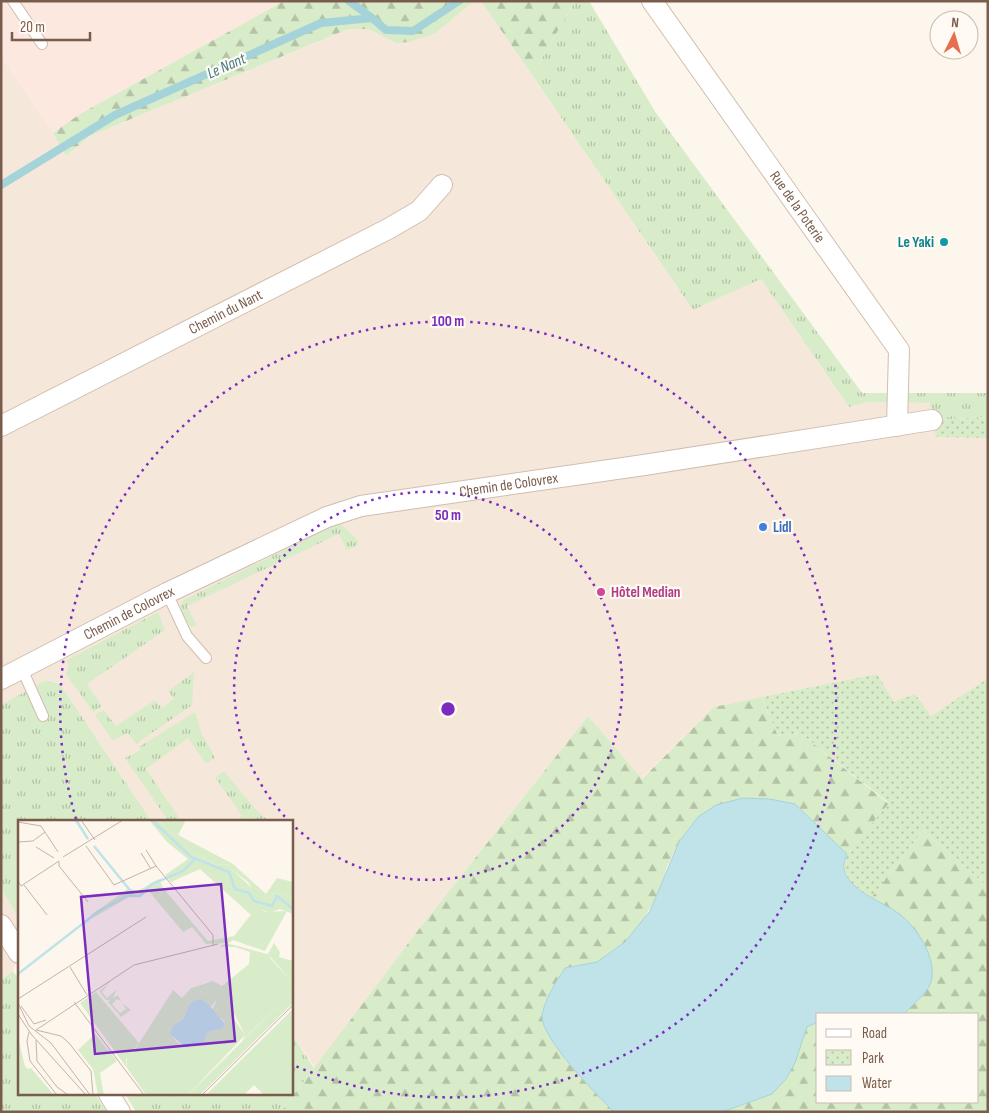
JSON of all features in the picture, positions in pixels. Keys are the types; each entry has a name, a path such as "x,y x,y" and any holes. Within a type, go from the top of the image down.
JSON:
{"street":[{"name":"Rue de la Poterie","path":"652,1 899,350 896,426"},
{"name":"Chemin du Nant","path":"1,426 388,229 419,211 442,185"},
{"name":"Chemin de Colovrex","path":"1,680 167,593 327,516 361,506 932,420"},
{"path":"1,925 18,951"},
{"path":"110,1096 120,1112"}],"lane":[{"path":"13,1 42,44"},
{"path":"167,593 187,636 206,658"},
{"path":"22,669 43,716"}],"shaded area":[{"path":"1,1 284,1 80,114 53,133 1,56"},
{"path":"474,1 481,1 693,310 761,279 849,407 867,402 931,403 936,437 988,438 988,678 931,716 894,702 877,674 714,707 641,779 588,716 419,929 315,1068 292,1034 292,820 151,820 60,684 46,680 1,705 1,56 53,133 66,156 90,136 348,29 368,29 396,43 436,33"},
{"path":"1,888 18,917 18,957 13,971 1,980"}],"green space":[{"path":"284,1 474,1 436,33 409,42 396,43 368,29 348,29 90,136 66,156 53,133 80,114"},
{"path":"481,1 575,1 532,75"},
{"path":"575,1 589,1 656,113 862,393 988,393 988,417 932,420 930,403 867,402 849,407 761,279 693,310 532,75"},
{"path":"988,417 988,438 936,437 932,420"},
{"path":"336,524 342,525 358,541 358,545 347,550 339,534 187,606 197,626 190,627 180,608 182,601"},
{"path":"158,612 165,630 87,684 102,706 93,712 66,674 69,665 67,660"},
{"path":"194,672 192,705 136,744 128,733 113,741 95,715 104,710 116,726 155,700 162,708 174,699 168,691"},
{"path":"877,674 894,702 915,694 931,716 988,678 988,887 923,830 871,898 850,882 844,869 847,854 889,803 800,733 778,736 762,697"},
{"path":"46,680 60,684 151,820 18,820 18,917 1,888 1,705"},
{"path":"762,697 778,736 800,733 889,804 847,854 795,804 698,817 679,842 667,867 657,897 640,925 625,942 597,962 565,968 544,1005 542,1017 544,1027 551,1039 584,1080 614,1112 281,1112 419,929 588,716 642,779 714,707"},
{"path":"195,712 201,732 215,758 206,764 188,738 146,769 181,820 168,820 125,758 141,750 139,747"},
{"path":"224,771 256,810 268,820 237,820 242,816 215,777"},
{"path":"923,830 988,887 988,1112 722,1112 772,1094 807,1027 816,1023 816,1103 979,1103 979,1013 905,1013 923,993 903,917 871,898"},
{"path":"13,971 18,978 18,1096 96,1096 107,1112 1,1112 1,980"},
{"path":"292,1035 314,1068 281,1112 136,1112 126,1096 292,1096"}],"water":[{"path":"743,798 770,799 795,804 847,854 844,869 847,877 853,884 860,891 903,917 915,930 929,955 932,973 931,982 923,995 905,1013 816,1013 816,1023 807,1027 795,1063 786,1079 772,1094 722,1112 614,1112 572,1066 551,1039 544,1027 542,1017 547,998 565,968 597,962 625,942 650,911 679,842 698,817 716,805"}],"waterway":[{"path":"349,1 372,18"},
{"name":"Le Nant","path":"1,185 115,115 321,23 372,18 386,30 413,31 459,1"}],"place":[{"name":"Le Yaki","path":"944,242"},
{"name":"Lidl","path":"763,527"},
{"name":"Hôtel Median","path":"601,592"}]}
